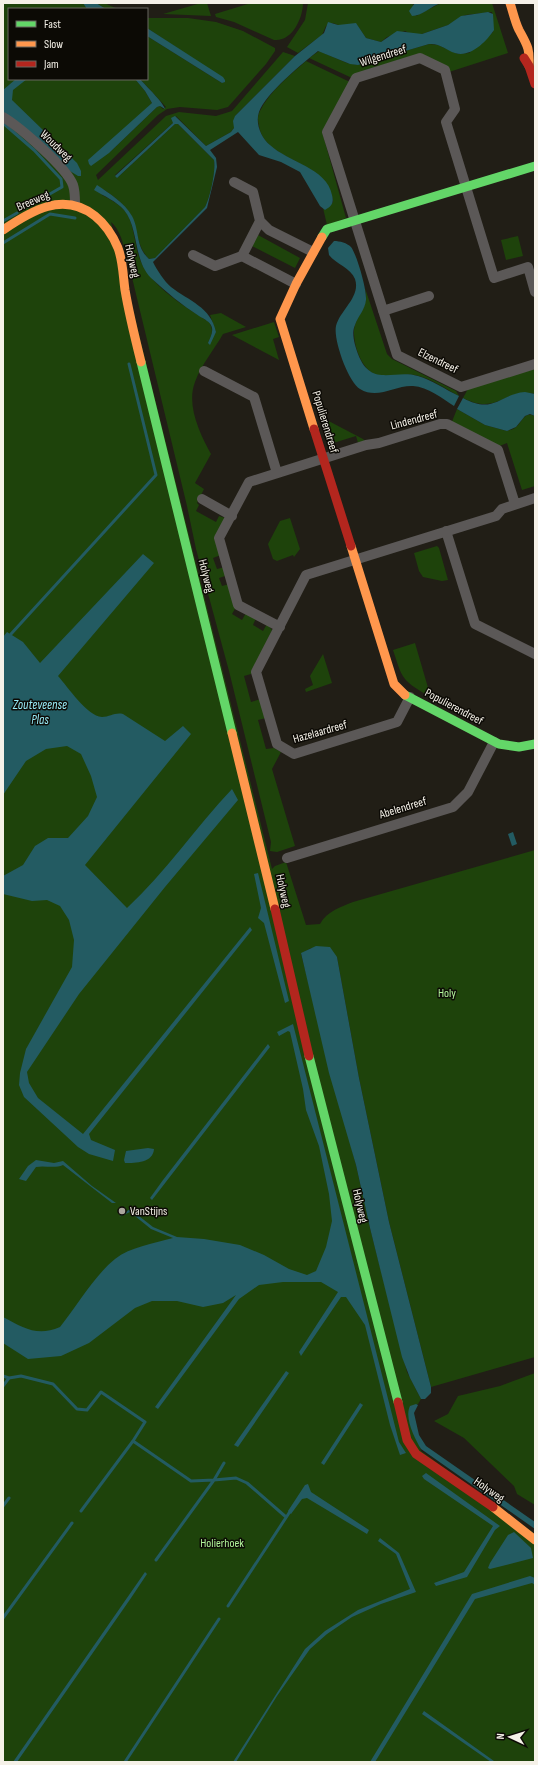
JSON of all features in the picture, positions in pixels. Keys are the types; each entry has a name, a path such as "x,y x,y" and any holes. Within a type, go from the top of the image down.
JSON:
{"street":[{"path":"510,3 518,30 526,40 530,52 529,66 535,84"},
{"name":"Wilgendreef","path":"354,220 327,132 356,78 420,58 445,70 455,109 446,122 466,186"},
{"name":"Woudweg","path":"3,117 19,129 67,174 73,185 75,204"},
{"name":"Populierendreef","path":"535,166 327,229 296,284 280,318 389,673 394,684 403,694 494,742 506,747 524,748 535,744"},
{"path":"234,182 253,192 260,221 269,230 313,252"},
{"path":"466,186 494,278 528,267 535,292"},
{"name":"Breeweg","path":"3,230 45,207 59,204 75,204"},
{"name":"Holyweg","path":"75,204 91,214 104,226 114,240 120,255 125,291 138,350 265,865 296,1005 407,1440 416,1454 511,1520 535,1540"},
{"name":"Elzendreef","path":"354,220 397,355 461,387 535,364"},
{"path":"193,255 215,266 242,256 260,221"},
{"path":"242,256 296,284"},
{"path":"383,311 429,296"},
{"path":"204,371 254,397 277,473"},
{"name":"Lindendreef","path":"324,458 440,424 447,424 498,450 515,504"},
{"path":"280,627 238,605 219,538 249,482 324,458"},
{"path":"355,560 496,516 502,509 535,498"},
{"path":"202,499 232,516"},
{"path":"446,531 474,624 535,654"},
{"name":"Hazelaardreef","path":"355,560 306,575 256,672 277,744 294,754 397,722 410,697"},
{"name":"Abelendreef","path":"288,858 452,807 468,792 494,742"}],"green space":[{"name":"Holierhoek","path":"3,3 89,3 89,8 8,8 8,80 136,80 152,103 109,153 157,107 160,106 163,109 166,107 141,80 148,80 148,37 222,83 225,80 148,29 148,18 188,18 216,22 243,31 275,48 275,51 266,64 228,107 217,110 180,107 167,109 158,115 96,175 98,180 166,116 179,112 216,116 232,111 283,52 295,56 235,116 234,128 231,132 206,146 176,116 173,123 115,175 117,178 175,124 178,124 214,160 212,184 205,207 155,258 149,259 145,255 128,210 109,193 100,188 102,195 120,206 129,217 132,224 138,255 151,277 166,292 191,311 209,322 212,332 208,343 216,332 210,315 221,313 246,327 223,334 204,364 195,382 192,400 193,410 203,438 211,454 195,483 204,489 197,503 199,505 196,511 216,522 219,516 225,518 221,555 213,558 217,569 225,567 228,575 219,578 222,586 229,584 236,607 232,614 242,620 246,613 256,618 253,625 263,631 267,624 272,630 251,674 244,676 251,702 261,699 266,718 258,720 266,749 274,748 281,752 272,769 295,846 277,852 270,851 271,842 229,671 196,549 129,265 118,231 111,222 272,869 275,866 286,862 306,925 320,924 330,913 353,902 535,850 535,1357 431,1387 389,1222 359,1078 337,957 311,948 301,954 356,1165 370,1228 407,1372 421,1399 418,1404 410,1407 421,1451 535,1534 535,1762 3,1762"},
{"path":"96,3 104,3 116,8 104,8"},
{"path":"201,3 207,3 211,16 163,14"},
{"path":"251,3 303,3 299,22 291,33 280,40 274,40 234,22 216,17 215,14"},
{"path":"308,3 415,3 413,4 416,16 441,3 492,3 508,53 449,72 420,55 352,78 309,58 319,51 347,63 358,65 429,44 438,45 458,54 469,53 493,32 492,12 465,15 448,25 422,34 411,34 405,31 387,37 381,42 366,38 357,25 338,25 333,23 326,26 322,35 298,53 287,47 305,20"},
{"path":"306,61 350,82 328,124 322,131 346,218 327,225 323,208 325,210 333,202 329,188 321,177 273,147 264,138 258,122 259,113 269,97 280,84"},
{"path":"258,235 300,258 295,268 252,246"},
{"path":"518,236 523,256 506,260 501,240"},
{"path":"365,288 387,354 392,359 456,391 459,396 421,376 408,374 385,377 378,376 366,367 362,362 356,348 354,334 356,322 365,302"},
{"path":"274,322 279,337 273,339 279,360 232,335"},
{"path":"535,369 535,394 516,394 493,403 485,404 475,403 463,398 469,387"},
{"path":"457,409 485,425 507,431 515,428 524,417 528,415 535,416 535,486 522,490 507,443 497,447 451,424"},
{"path":"321,417 363,439 365,441 358,443 356,436 330,444"},
{"path":"290,518 300,549 294,557 293,555 277,561 273,559 268,544 280,521"},
{"path":"437,546 439,548 448,580 442,581 423,577 419,571 414,553"},
{"path":"415,643 429,691 427,695 407,681 398,666 393,650"},
{"path":"323,654 332,683 306,692 305,689 313,685 310,676"},
{"path":"535,1373 535,1505 517,1494 514,1486 464,1438 434,1421 448,1414 458,1396 500,1386"}],"water":[{"path":"83,3 96,3 104,8 86,8"},
{"path":"415,3 441,3 416,16 412,16 409,11"},
{"path":"488,12 493,14 494,30 482,44 472,51 461,54 455,53 443,47 429,44 358,65 350,64 318,51 276,88 259,112 258,125 260,130 267,142 278,151 306,166 323,178 329,186 333,200 331,206 325,210 320,206 300,172 281,162 259,155 238,132 210,150 216,158 217,167 207,208 153,262 168,285 198,305 209,316 216,332 210,345 208,343 212,328 210,324 180,303 145,271 141,262 129,217 117,204 94,190 97,185 129,211 132,216 142,249 149,259 155,258 205,207 212,184 214,160 178,124 175,124 117,178 115,176 173,123 171,118 175,116 206,146 231,132 234,128 233,121 235,116 295,56 324,33 328,22 338,25 356,23 366,38 381,42 397,31 422,34 448,25 461,16"},
{"path":"148,29 223,77 225,82 222,83 148,37"},
{"path":"15,80 26,80 13,90 12,100 77,163 81,171 81,176 78,176 70,171 3,112 3,90"},
{"path":"136,80 141,80 158,98 165,109 160,106 157,107 109,153 91,166 88,160 152,103"},
{"path":"334,241 343,242 351,247 359,265 363,281 366,300 353,332 358,354 363,364 369,371 376,374 409,374 428,380 459,396 454,406 435,393 424,388 406,386 380,393 373,393 360,389 355,385 342,360 337,340 336,326 338,320 353,298 356,286 355,279 347,269 329,255 328,248"},
{"path":"525,392 535,394 535,416 530,414 525,416 516,427 507,431 485,425 457,409 463,398 473,403 482,405"},
{"name":"Zouteveense Plas","path":"143,554 154,563 58,676 72,694 90,712 96,715 102,717 123,714 165,741 183,726 191,734 85,865 127,908 155,880 232,789 238,800 165,887 79,994 27,1072 29,1083 38,1098 83,1134 250,927 252,930 89,1134 91,1140 115,1150 113,1161 89,1154 78,1147 24,1097 19,1085 20,1073 26,1049 72,967 74,940 69,920 60,906 47,900 32,901 3,894 3,876 23,865 35,846 48,838 68,838 88,816 97,797 91,776 81,754 67,746 46,749 26,761 3,795 3,637 7,632 23,642 40,663"},
{"path":"513,832 517,844 512,846 508,834"},
{"path":"258,873 289,1001 285,1003 264,923 258,918 261,908 254,874"},
{"path":"316,946 330,947 337,957 359,1078 389,1222 431,1387 431,1393 425,1399 421,1399 410,1378 402,1357 356,1165 329,1073 301,953"},
{"path":"293,1024 399,1442 406,1453 400,1455 390,1425 365,1325 346,1297 341,1297 301,1356 299,1352 338,1292 321,1282 283,1282 259,1285 239,1299 158,1409 155,1407 236,1295 223,1303 203,1307 177,1301 152,1301 135,1308 89,1343 61,1356 28,1359 3,1343 3,1317 31,1330 44,1331 60,1327 93,1282 115,1259 135,1248 173,1238 151,1229 130,1212 119,1217 130,1209 153,1227 177,1237 204,1239 240,1245 264,1255 289,1269 307,1275 316,1271 326,1247 332,1221 329,1194 319,1146 306,1110 303,1089 290,1032 288,1031 279,1036 277,1032"},
{"path":"268,1044 270,1047 152,1200 150,1198 163,1180"},
{"path":"148,1148 154,1149 153,1154 147,1160 125,1163 124,1160 126,1151"},
{"path":"36,1160 54,1163 63,1161 92,1186 116,1203 112,1203 63,1165 56,1167 36,1167 26,1181 19,1179 28,1166"},
{"path":"286,1371 289,1373 238,1447 234,1445"},
{"path":"360,1403 363,1405 324,1465 321,1463"},
{"path":"416,1404 418,1405 414,1413 419,1435 426,1446 535,1522 535,1529 421,1449 411,1428 408,1416 410,1406"},
{"path":"426,1473 500,1526 495,1530 467,1577 436,1586 434,1583 464,1572 493,1526 424,1479 422,1476"},
{"path":"308,1484 311,1492 369,1530 367,1534 307,1498 302,1499 291,1514 288,1511 305,1485"},
{"path":"514,1532 531,1548 533,1558 490,1569 488,1568 508,1535"},
{"path":"380,1538 399,1553 416,1592 381,1604 352,1617 327,1634 310,1649 277,1696 236,1762 233,1762 305,1649 325,1631 358,1610 410,1589 396,1554 378,1541"},
{"path":"145,1572 147,1574 131,1598 17,1762 13,1762"},
{"path":"530,1576 535,1578 535,1585 532,1583 475,1599 375,1762 370,1762 472,1594"},
{"path":"424,1711 496,1762 491,1762 422,1714"}],"waterway":[{"path":"3,123 34,150 61,179 62,187 27,207"},
{"path":"3,221 17,213"},
{"path":"3,243 50,214 75,218"},
{"path":"11,634 156,475 129,364"},
{"path":"3,1376 9,1378 21,1376 53,1384 77,1409 87,1410 101,1392 145,1422 133,1441 81,1511"},
{"path":"3,1386 9,1378"},
{"path":"133,1441 191,1481 214,1480 224,1463"},
{"path":"156,1560 214,1480 236,1478 247,1483 286,1517"},
{"path":"3,1506 9,1498"},
{"path":"228,1606 291,1510"},
{"path":"3,1618 72,1523"},
{"path":"125,1762 219,1619"}],"traffic: fast":[{"path":"322,237 327,229 535,166"},
{"path":"141,362 232,733"},
{"path":"405,695 499,744 519,747 535,744"},
{"path":"309,1056 398,1402"}],"traffic: slow":[{"path":"510,3 527,47 529,66"},
{"path":"3,230 25,216 48,206 59,204 71,205 83,209 99,219 111,235 120,253 128,308 141,362"},
{"path":"314,429 280,319 296,284 322,237"},
{"path":"351,546 394,684 405,695"},
{"path":"232,733 275,909"},
{"path":"493,1507 535,1540"}],"traffic: jam":[{"path":"524,58 529,66 535,84"},
{"path":"314,429 351,546"},
{"path":"275,909 309,1056"},
{"path":"398,1402 407,1440 416,1454 493,1507"}],"place":[{"name":"VanStijns","path":"122,1211"}],"park label":[{"name":"Holy","path":"447,993"}]}
